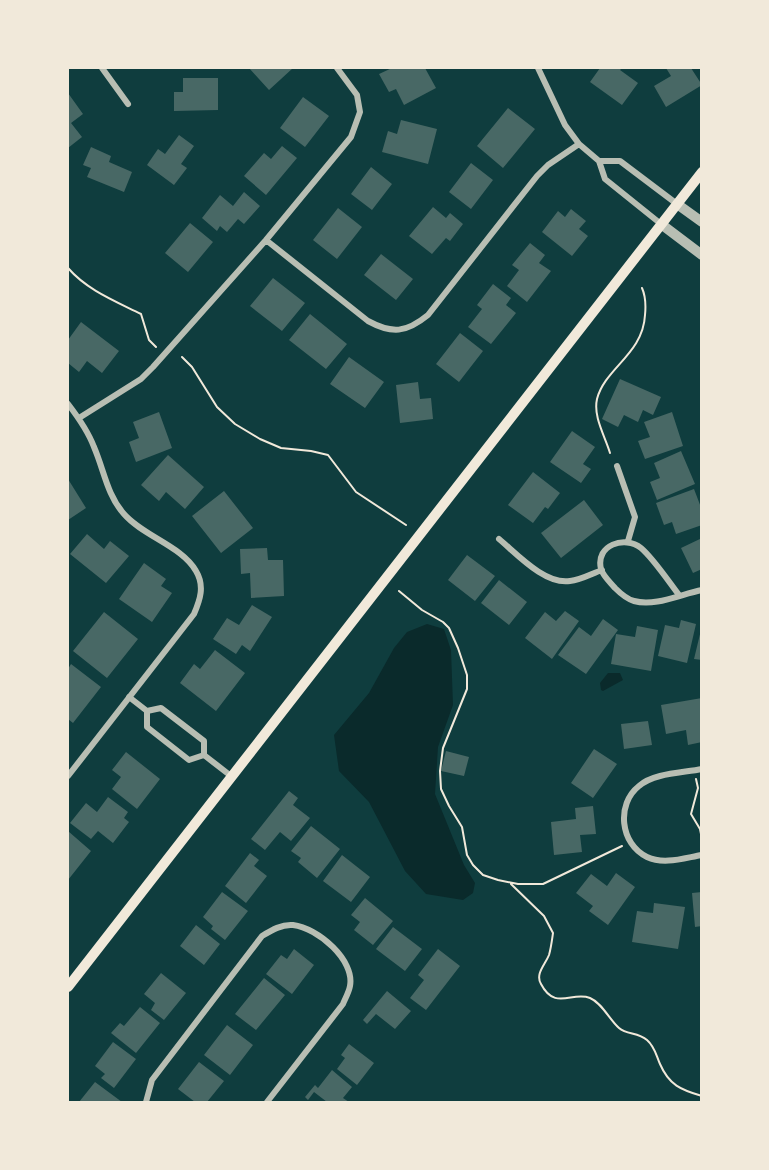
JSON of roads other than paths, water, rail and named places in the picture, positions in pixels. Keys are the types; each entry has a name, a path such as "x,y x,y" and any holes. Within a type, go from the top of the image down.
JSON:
{"main road":[{"path":"68,987 702,172"}],"street":[{"path":"102,68 128,104"},
{"path":"79,418 141,379 266,240 351,137 360,112 357,95 336,68"},
{"path":"538,68 557,111 579,144 599,161 605,179 702,255"},
{"path":"266,240 368,321 383,329 399,330 415,325 428,315 537,176 548,165 579,144"},
{"path":"599,161 620,161 702,222"},
{"path":"68,404 79,418 94,446 110,493 124,514 142,530 184,557 196,570 201,583 201,597 194,614 68,776"},
{"path":"616,465 635,517 628,541"},
{"path":"499,539 544,576 556,581 571,581 602,570"},
{"path":"679,595 642,548 628,541 617,542 603,555 602,570 621,594 632,601 648,603 702,590"},
{"path":"129,697 147,711 161,708 204,741 204,755"},
{"path":"147,711 147,727 155,734 189,760 204,755"},
{"path":"204,755 231,776"},
{"path":"702,769 653,778 638,786 628,800 624,814 624,825 629,841 636,850 648,857 670,861 702,855"},
{"path":"146,1102 152,1080 262,936 277,927 293,925 312,932 337,951 348,966 350,986 343,1004 267,1102"}],"water":[{"path":"427,624 444,629 451,650 453,705 438,747 435,794 464,865 475,883 473,893 463,900 426,894 405,871 369,802 339,771 334,735 369,693 394,648 407,632"},
{"path":"608,673 620,673 623,680 603,691 600,683"}]}
